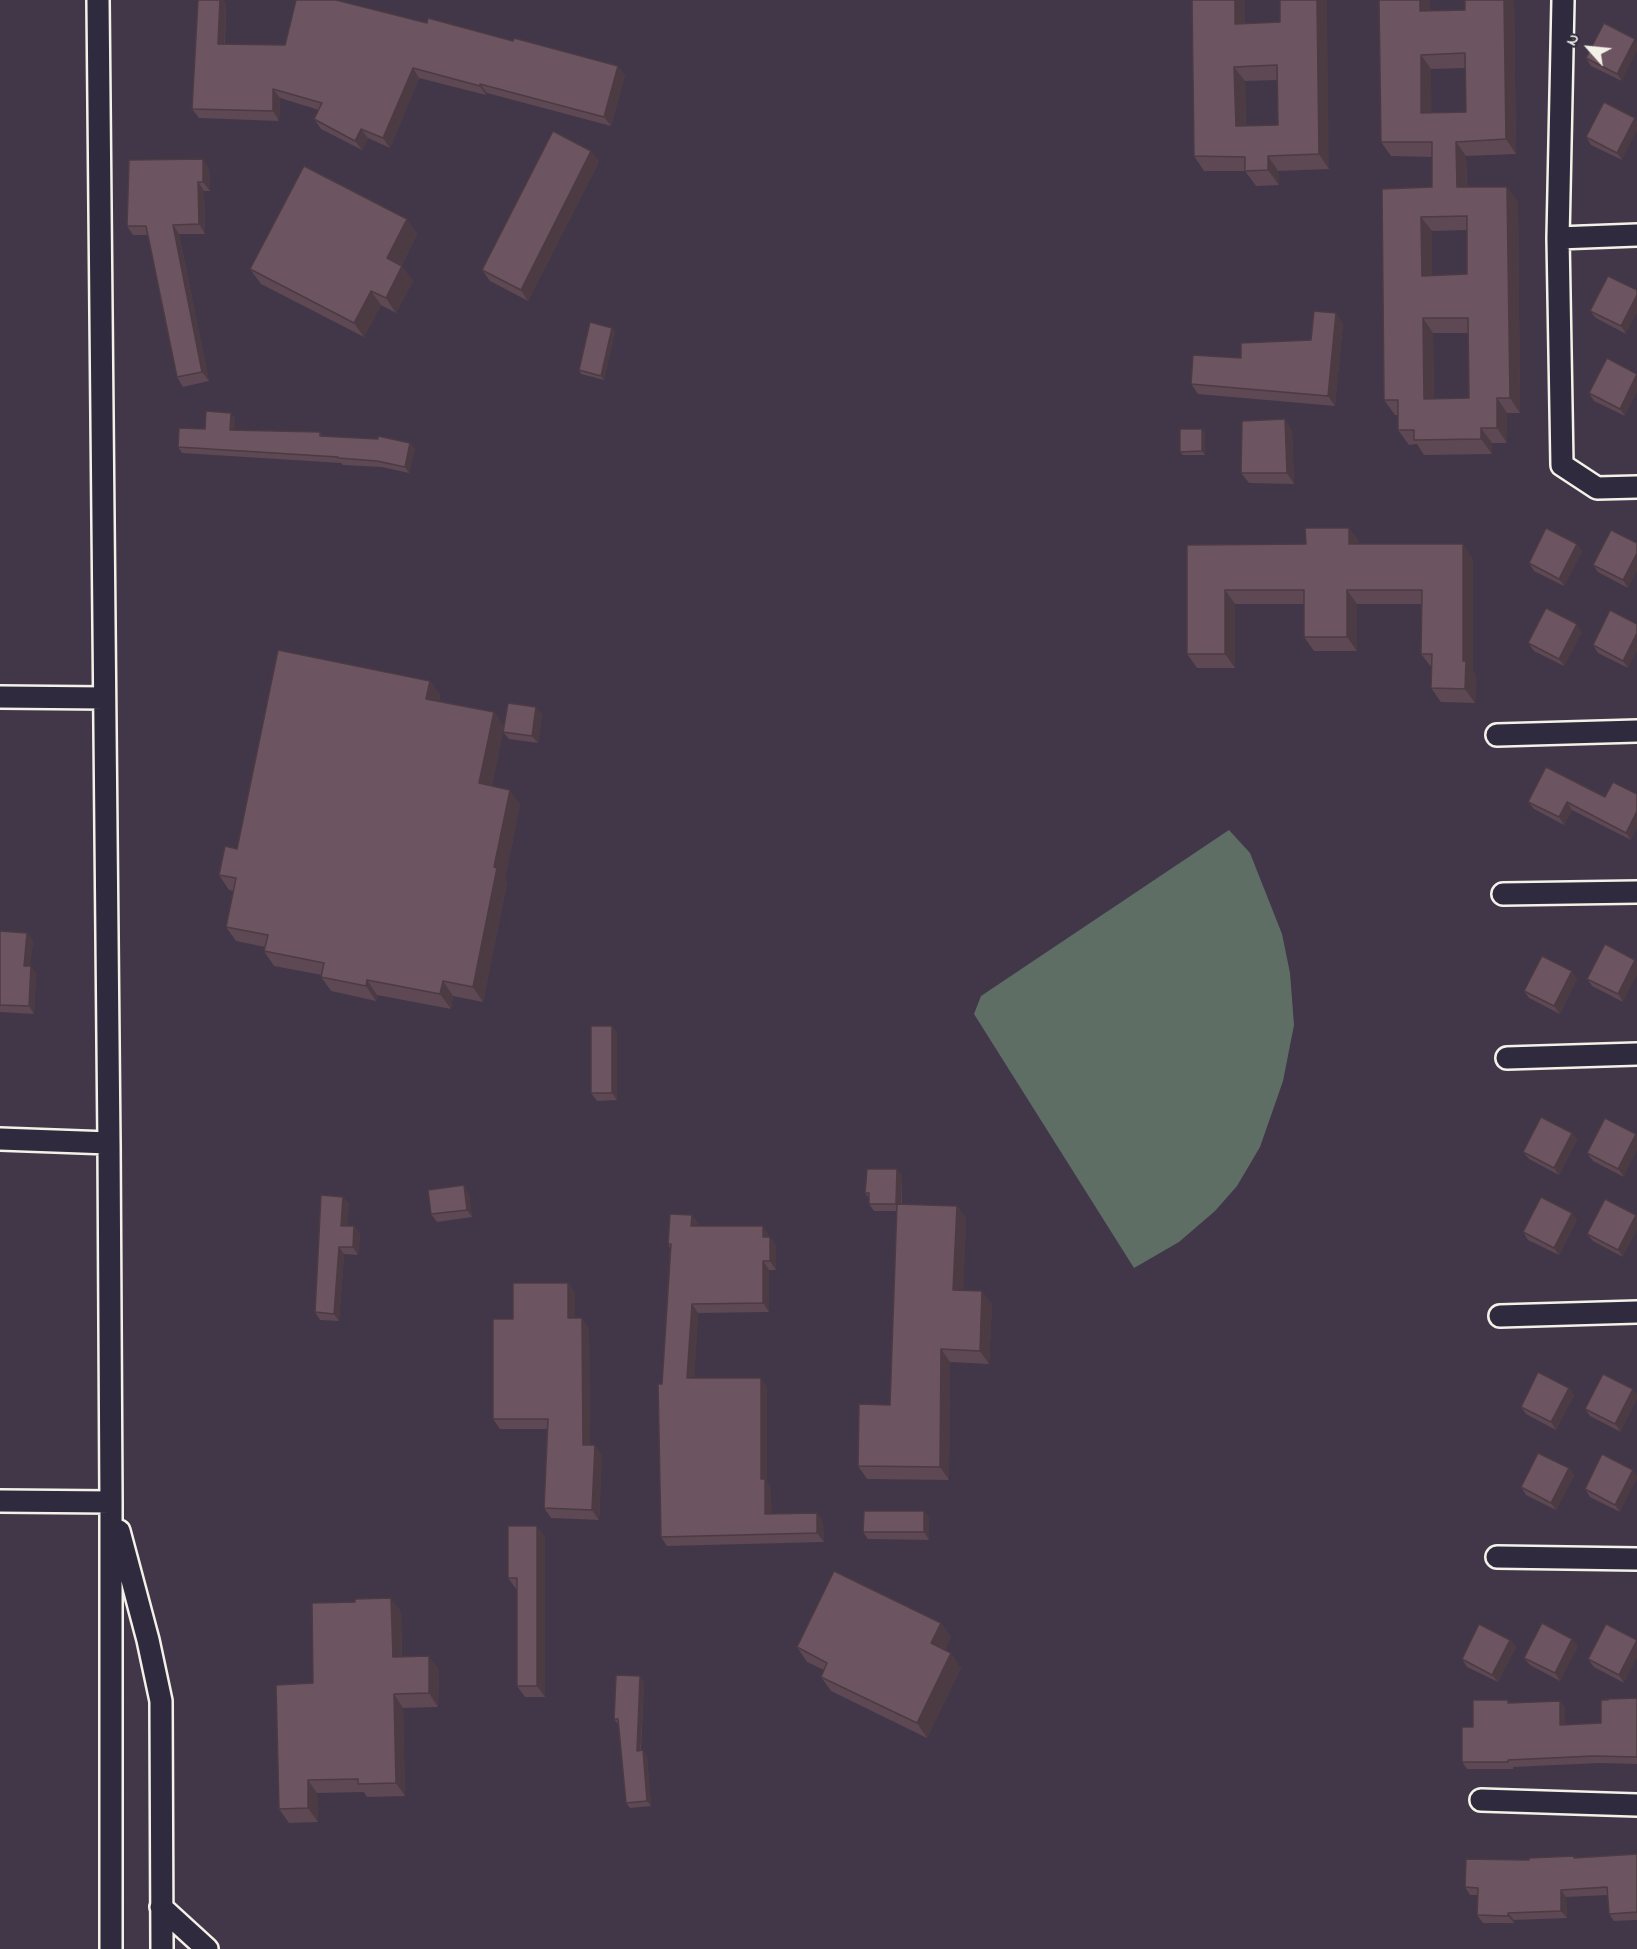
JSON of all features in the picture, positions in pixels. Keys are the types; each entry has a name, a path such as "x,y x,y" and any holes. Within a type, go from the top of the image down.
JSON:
{"street":[{"path":"98,0 109,1143 111,1949"},
{"path":"1563,0 1558,238 1562,465 1598,488 1637,487"},
{"path":"1558,238 1637,235"},
{"path":"0,697 104,698"},
{"path":"1497,735 1637,731"},
{"path":"1503,894 1637,892"},
{"path":"1507,1058 1637,1053"},
{"path":"0,1139 109,1143"},
{"path":"1500,1316 1637,1312"},
{"path":"0,1501 111,1502"},
{"path":"111,1502 161,1701 162,1949"},
{"path":"1497,1557 1637,1559"},
{"path":"1481,1800 1637,1805"},
{"path":"161,1907 207,1949"}],"green space":[{"path":"1229,830 1250,853 1282,934 1290,973 1294,1025 1283,1081 1260,1147 1237,1186 1215,1211 1179,1242 1134,1268 974,1014 981,996"}],"building":[{"path":"198,0 220,0 218,44 285,45 296,0 336,0 427,23 428,18 513,41 514,38 618,66 604,117 413,68 383,138 361,129 355,141 314,119 322,103 273,89 273,111 192,109"},
{"path":"1192,0 1235,0 1235,24 1280,22 1280,0 1317,0 1319,154 1268,156 1268,170 1245,171 1245,157 1194,156","holes":["1277,65 1278,125 1236,126 1234,67"]},
{"path":"1379,0 1420,0 1420,11 1465,10 1465,0 1504,0 1506,139 1456,142 1457,187 1507,187 1510,398 1497,398 1497,428 1481,428 1481,439 1414,440 1414,430 1398,430 1398,400 1384,400 1382,189 1432,187 1432,142 1381,142","holes":["1465,53 1466,112 1421,113 1421,55","1467,216 1467,274 1422,276 1421,217","1423,318 1468,318 1469,398 1424,399"]},
{"path":"1604,23 1635,39 1617,74 1586,58"},
{"path":"1604,102 1635,118 1617,153 1586,137"},
{"path":"553,131 591,151 521,290 482,270"},
{"path":"203,159 203,182 198,182 199,224 173,225 202,372 177,377 146,226 127,226 129,160"},
{"path":"304,166 407,219 387,258 402,266 386,298 371,291 354,323 250,269"},
{"path":"1608,276 1637,290 1637,295 1621,326 1590,311"},
{"path":"1314,311 1336,313 1328,396 1191,384 1193,355 1241,358 1241,343 1311,340"},
{"path":"590,322 612,328 601,376 579,370"},
{"path":"1607,358 1637,374 1620,409 1589,393"},
{"path":"206,411 231,413 230,430 320,432 320,436 378,439 378,436 410,443 405,467 377,461 338,457 178,447 179,428 205,429"},
{"path":"1285,419 1287,473 1241,473 1242,421"},
{"path":"1180,429 1202,429 1202,451 1180,452"},
{"path":"1305,528 1349,528 1349,544 1463,544 1465,689 1431,688 1432,654 1421,654 1422,590 1347,590 1347,637 1304,637 1304,590 1225,590 1225,654 1187,654 1187,545 1306,544"},
{"path":"1546,528 1577,544 1559,579 1529,563"},
{"path":"1611,530 1637,543 1637,553 1623,580 1593,565"},
{"path":"1546,608 1577,624 1559,659 1528,643"},
{"path":"1610,610 1637,624 1637,633 1623,661 1593,645"},
{"path":"278,650 430,681 426,699 494,712 479,783 510,790 473,987 443,981 440,994 367,980 366,986 321,977 324,963 264,951 268,935 226,927 236,878 219,875 225,846 237,849"},
{"path":"508,703 536,707 532,736 503,732"},
{"path":"1546,767 1605,797 1613,782 1637,794 1637,811 1626,833 1567,802 1559,817 1528,802"},
{"path":"0,931 27,933 24,966 31,966 29,1006 0,1005"},
{"path":"1605,944 1635,960 1618,994 1587,979"},
{"path":"1542,956 1572,971 1554,1006 1524,991"},
{"path":"591,1026 612,1026 612,1093 591,1093"},
{"path":"1541,1117 1572,1133 1554,1168 1523,1152"},
{"path":"1605,1118 1636,1134 1618,1169 1587,1153"},
{"path":"867,1169 897,1169 896,1204 869,1204 869,1193 865,1193"},
{"path":"464,1185 467,1210 431,1214 428,1190"},
{"path":"321,1195 343,1197 341,1226 354,1226 353,1247 339,1247 334,1314 315,1312"},
{"path":"1541,1197 1572,1213 1554,1248 1523,1232"},
{"path":"1605,1199 1636,1215 1618,1250 1587,1234"},
{"path":"897,1204 957,1206 953,1290 982,1291 980,1351 941,1349 940,1467 858,1466 859,1404 890,1405"},
{"path":"670,1214 692,1215 691,1226 763,1226 763,1237 770,1237 770,1261 763,1261 763,1303 692,1304 687,1378 761,1378 761,1479 765,1479 765,1514 817,1513 817,1533 661,1537 658,1384 662,1384 671,1244 668,1244"},
{"path":"513,1283 568,1283 568,1318 582,1318 583,1445 595,1445 592,1510 544,1508 548,1419 493,1419 493,1319 513,1319"},
{"path":"1538,1372 1569,1388 1551,1422 1521,1407"},
{"path":"1603,1374 1633,1389 1615,1424 1585,1409"},
{"path":"1538,1453 1569,1468 1551,1503 1521,1487"},
{"path":"1602,1454 1633,1470 1615,1505 1585,1489"},
{"path":"864,1511 924,1511 924,1532 863,1532"},
{"path":"508,1526 537,1526 537,1686 517,1686 517,1578 508,1578"},
{"path":"834,1571 941,1623 931,1643 951,1653 917,1723 821,1677 827,1663 797,1647"},
{"path":"391,1598 393,1657 429,1656 429,1693 394,1694 396,1783 358,1784 358,1779 308,1780 308,1808 279,1809 276,1685 313,1683 312,1603"},
{"path":"1542,1623 1572,1639 1555,1673 1524,1658"},
{"path":"1479,1624 1510,1640 1492,1675 1462,1659"},
{"path":"1606,1624 1637,1640 1619,1675 1588,1659"},
{"path":"616,1675 640,1676 637,1751 643,1750 647,1801 626,1803 618,1719 614,1719"},
{"path":"1637,1698 1637,1757 1593,1756 1508,1760 1508,1762 1462,1762 1462,1727 1473,1727 1473,1700 1508,1700 1508,1703 1560,1701 1560,1725 1601,1723 1601,1700"},
{"path":"1637,1854 1637,1912 1609,1914 1607,1887 1561,1890 1561,1911 1508,1913 1508,1916 1477,1915 1478,1888 1465,1887 1466,1859 1529,1860 1529,1858"}]}
